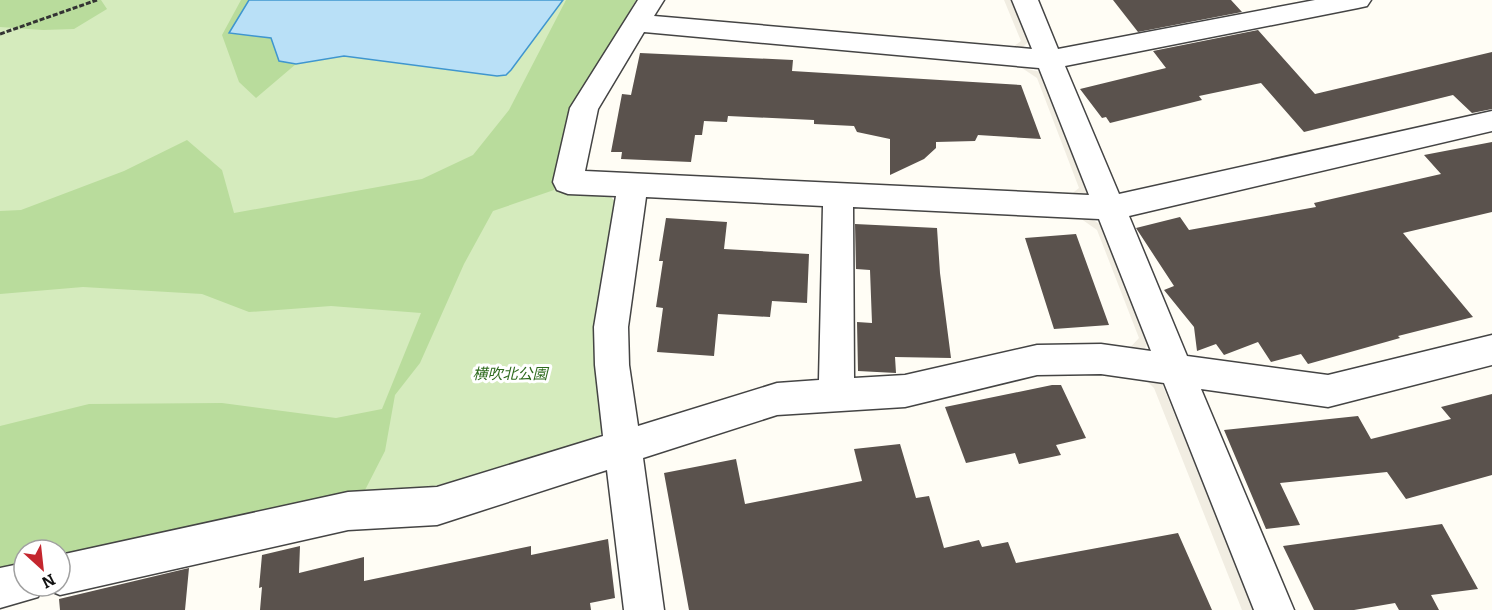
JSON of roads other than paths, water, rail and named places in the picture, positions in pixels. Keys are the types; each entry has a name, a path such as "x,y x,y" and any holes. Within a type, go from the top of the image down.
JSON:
{"street":[{"path":"1025,0 1274,610"},
{"path":"1358,0 1049,60 644,11 584,108 568,182 1111,208 1492,121"},
{"path":"633,185 611,327 612,365 644,610"},
{"path":"837,395 838,195"},
{"path":"72,572 348,511 437,506 777,399 905,391 1037,360 1101,359 1328,391 1492,350"}],"water":[{"path":"249,0 563,0 511,70 506,75 497,76 344,56 296,64 279,61 271,38 229,33"}],"park label":[{"name":"横吹北公園","path":"510,374"}]}
